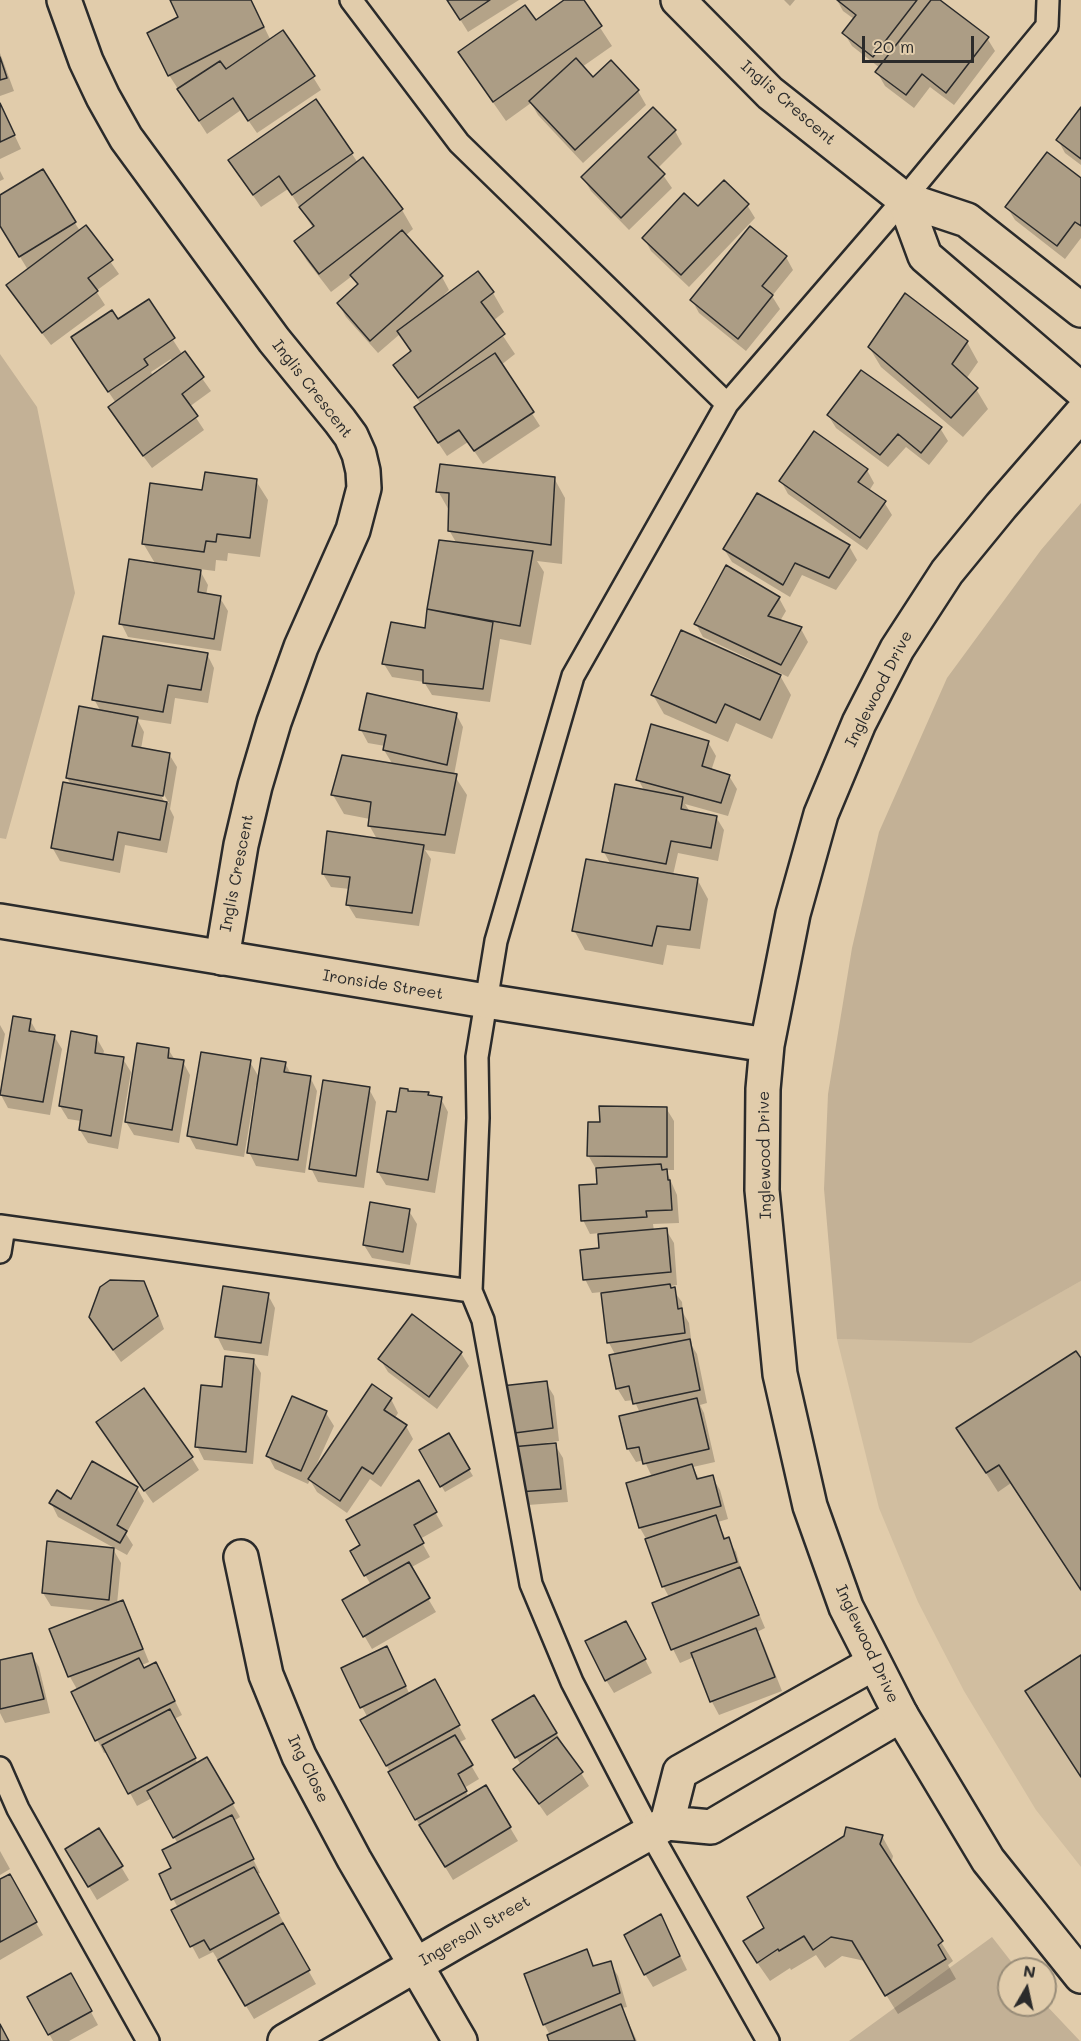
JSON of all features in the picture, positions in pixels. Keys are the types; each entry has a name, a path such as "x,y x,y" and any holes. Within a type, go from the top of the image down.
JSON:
{"street":[{"name":"Inglis Crescent","path":"64,0 86,61 126,138 274,340 346,428 359,453 363,471 364,488 353,530 301,647 258,775 241,845 222,958"},
{"name":"Inglis Crescent","path":"678,0 770,93 904,199 967,220 1081,310"},
{"path":"904,199 925,256 1081,390"},
{"name":"Inglewood Drive","path":"1081,414 947,572 897,649 859,723 820,814 793,915 767,1044 763,1089 762,1190 780,1374 810,1506 846,1607 901,1715 988,1860 1081,1976"},
{"name":"Ironside Street","path":"0,921 486,1001 767,1044"},
{"name":"Ing Close","path":"241,1557 267,1675 299,1756 354,1859 460,2041"},
{"path":"874,1663 680,1772 658,1827 711,1827 901,1715"},
{"name":"Ingersoll Street","path":"285,2041 658,1827"}],"lane":[{"path":"351,0 459,143 727,404"},
{"path":"768,2041 658,1827 572,1682 531,1584 483,1320 471,1291 478,1118 477,1058 496,941 573,676 727,404 904,199 1047,26 1048,0"},
{"path":"0,1252 2,1226 471,1291"},
{"path":"0,1768 18,1809 148,2041"}],"shaded area":[{"path":"0,354 37,407 75,593 6,839 0,838"},
{"path":"1081,503 1081,1281 971,1343 837,1339 824,1189 828,1094 852,948 879,832 947,678 1041,550"},
{"path":"1081,1281 1081,1867 1036,1810 964,1691 918,1602 879,1508 837,1339 971,1342"},
{"path":"992,1937 1008,1957 997,1957 997,2017 1057,2017 1080,2041 849,2041"}],"building":[{"path":"170,0 251,0 264,27 168,76 147,33 178,17"},
{"path":"447,0 490,0 460,20"},
{"path":"564,0 584,0 602,26 493,102 458,52 525,5 536,20"},
{"path":"837,0 917,0 873,57 842,33 856,15"},
{"path":"931,0 940,0 989,37 946,93 922,74 906,95 875,72"},
{"path":"283,30 315,76 248,121 233,98 199,121 177,89 220,61 226,69"},
{"path":"0,57 7,78 0,80"},
{"path":"576,58 593,77 611,60 639,90 575,150 529,101"},
{"path":"316,99 353,153 292,195 279,176 253,195 228,160"},
{"path":"0,103 15,135 0,142"},
{"path":"653,107 676,130 648,157 665,174 621,218 581,177"},
{"path":"1081,107 1081,159 1056,140"},
{"path":"1047,152 1081,178 1081,226 1075,222 1057,246 1005,207"},
{"path":"363,157 403,209 319,274 294,241 314,226 299,207"},
{"path":"43,169 76,222 19,257 0,226 0,195"},
{"path":"724,180 749,204 681,275 642,238 684,193 698,206"},
{"path":"86,225 113,260 88,278 98,291 42,333 6,285"},
{"path":"750,226 787,256 762,286 773,295 738,339 690,300"},
{"path":"402,230 443,276 370,341 337,303 358,284 350,275"},
{"path":"478,271 494,292 481,302 505,334 418,398 393,365 411,351 397,331"},
{"path":"905,293 968,341 952,364 978,388 951,418 868,347"},
{"path":"149,299 175,338 144,359 148,365 108,392 71,337 112,310 118,319"},
{"path":"185,351 204,377 182,394 198,416 143,456 108,407"},
{"path":"495,353 534,412 474,451 459,430 438,443 414,407"},
{"path":"861,370 942,427 921,453 898,434 880,455 827,415"},
{"path":"814,431 868,469 858,482 886,501 860,538 779,481"},
{"path":"440,464 555,477 551,545 448,531 449,493 436,492"},
{"path":"205,472 257,479 250,538 217,534 216,542 206,541 204,552 142,544 150,483 202,490"},
{"path":"757,493 850,545 829,578 795,563 783,585 723,549"},
{"path":"439,540 533,551 520,626 427,609"},
{"path":"129,559 201,570 198,592 221,596 214,639 119,624"},
{"path":"726,565 780,597 768,616 802,627 781,665 694,624"},
{"path":"427,609 493,622 483,689 423,683 423,670 382,664 391,622 425,628"},
{"path":"681,630 781,675 760,720 725,704 716,723 651,695"},
{"path":"103,636 208,653 201,690 168,685 163,712 92,700"},
{"path":"367,693 457,713 447,765 383,750 386,735 359,730"},
{"path":"79,706 138,717 132,746 170,753 163,796 66,778"},
{"path":"651,724 709,741 702,766 730,775 721,803 636,780"},
{"path":"342,755 457,774 445,835 368,826 371,802 331,795"},
{"path":"63,782 167,802 160,840 118,832 113,860 51,848"},
{"path":"615,784 683,797 681,809 717,816 711,848 671,841 666,864 602,852"},
{"path":"327,831 424,845 412,913 346,905 350,877 322,874"},
{"path":"586,859 698,878 690,930 657,926 652,946 572,931"},
{"path":"13,1016 31,1019 29,1031 55,1035 43,1102 0,1095"},
{"path":"71,1031 97,1036 95,1053 124,1057 111,1136 79,1130 82,1110 59,1106"},
{"path":"137,1043 169,1048 168,1058 184,1060 172,1130 125,1122"},
{"path":"201,1052 251,1060 237,1145 187,1136"},
{"path":"261,1058 286,1062 284,1072 311,1076 298,1160 247,1153"},
{"path":"323,1080 370,1087 356,1176 309,1169"},
{"path":"400,1088 408,1089 408,1091 429,1092 428,1095 442,1097 428,1180 377,1172 387,1111 396,1112"},
{"path":"599,1106 667,1107 667,1157 587,1156 588,1122 600,1122"},
{"path":"661,1164 662,1170 667,1169 668,1180 670,1180 672,1210 646,1211 647,1217 581,1221 579,1185 597,1184 596,1168"},
{"path":"370,1202 410,1209 403,1252 363,1245"},
{"path":"667,1228 671,1272 583,1280 580,1250 599,1248 598,1234"},
{"path":"110,1280 144,1281 158,1316 113,1350 89,1317 100,1287"},
{"path":"670,1284 671,1288 675,1287 678,1309 682,1308 685,1333 607,1343 601,1293"},
{"path":"223,1286 269,1293 261,1343 215,1337"},
{"path":"412,1314 462,1352 429,1397 378,1359"},
{"path":"690,1339 700,1390 633,1404 629,1386 616,1389 609,1355"},
{"path":"1076,1351 1081,1358 1081,1590 999,1465 986,1473 956,1428"},
{"path":"225,1356 254,1359 246,1452 195,1447 201,1385 222,1387"},
{"path":"547,1381 553,1428 507,1434 501,1386"},
{"path":"372,1384 392,1398 384,1410 407,1425 373,1474 362,1467 340,1501 308,1479"},
{"path":"144,1388 193,1457 144,1491 96,1422"},
{"path":"292,1396 327,1411 301,1471 266,1456"},
{"path":"697,1398 709,1449 643,1464 639,1447 627,1449 619,1416"},
{"path":"449,1433 470,1469 440,1487 419,1450"},
{"path":"556,1443 561,1489 518,1492 511,1447"},
{"path":"92,1461 138,1487 117,1525 127,1531 120,1543 49,1503 57,1490 71,1499"},
{"path":"692,1464 697,1479 713,1475 721,1506 639,1528 626,1483"},
{"path":"419,1480 437,1512 414,1525 424,1543 364,1576 350,1551 360,1545 346,1520"},
{"path":"716,1515 724,1539 729,1537 737,1562 662,1587 645,1539"},
{"path":"47,1541 114,1548 109,1600 42,1593"},
{"path":"409,1562 430,1598 363,1637 342,1600"},
{"path":"740,1567 759,1615 671,1650 652,1603"},
{"path":"123,1600 143,1649 68,1677 49,1629"},
{"path":"626,1621 646,1659 605,1681 585,1641"},
{"path":"756,1628 775,1677 710,1702 691,1653"},
{"path":"387,1646 406,1686 360,1708 341,1668"},
{"path":"32,1653 44,1699 0,1709 0,1660"},
{"path":"1081,1655 1081,1777 1025,1691"},
{"path":"139,1658 144,1668 156,1662 175,1701 95,1741 71,1692"},
{"path":"435,1679 460,1725 386,1766 360,1720"},
{"path":"534,1695 557,1733 515,1758 492,1720"},
{"path":"170,1709 196,1758 128,1794 102,1745"},
{"path":"455,1735 473,1765 458,1774 467,1791 415,1820 388,1772"},
{"path":"557,1737 583,1772 539,1804 513,1769"},
{"path":"207,1757 234,1803 173,1838 147,1791"},
{"path":"486,1785 511,1827 445,1867 419,1825"},
{"path":"232,1815 254,1859 171,1900 159,1874 171,1868 162,1850"},
{"path":"846,1827 883,1835 880,1844 943,1941 938,1945 946,1959 885,1996 852,1941 831,1937 813,1950 804,1936 757,1963 743,1941 764,1928 747,1897 844,1836"},
{"path":"99,1828 123,1866 88,1887 65,1849"},
{"path":"254,1867 279,1913 210,1950 204,1940 190,1947 171,1910"},
{"path":"10,1874 37,1922 0,1942 0,1879"},
{"path":"661,1914 680,1956 644,1975 624,1935"},
{"path":"283,1923 310,1970 245,2006 218,1960"},
{"path":"587,1949 593,1966 611,1961 620,1993 543,2025 524,1974"},
{"path":"71,1973 92,2011 48,2035 27,1997"},
{"path":"621,2004 635,2041 549,2041 547,2035"},
{"path":"0,2024 9,2041 0,2041"}]}
